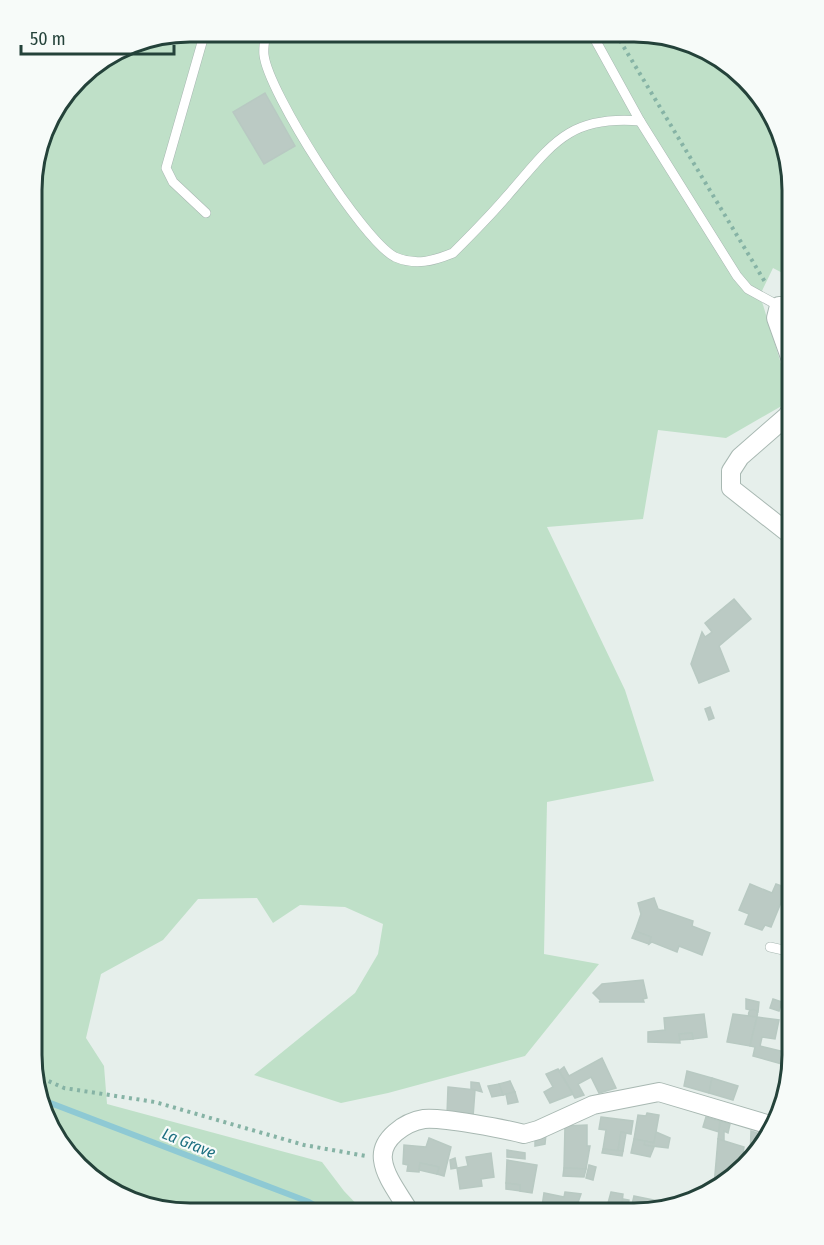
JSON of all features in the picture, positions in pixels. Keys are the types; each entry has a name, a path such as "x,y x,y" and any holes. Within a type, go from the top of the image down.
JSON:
{"street":[{"path":"782,311 776,318 782,335"},
{"path":"782,420 740,457 730,471 731,488 782,528"},
{"path":"404,1203 384,1167 382,1157 389,1138 400,1129 425,1119 506,1129 524,1134 607,1101 659,1092 765,1124"}],"lane":[{"path":"202,42 166,168 173,182 206,213"},
{"path":"265,42 264,56 304,142 350,211 393,256 413,262 432,262 453,253 503,202 555,142 577,129 609,119 640,121"},
{"path":"596,42 640,121 736,276 748,289 782,304"},
{"path":"770,947 782,950"}],"path":[{"path":"621,42 782,300"},
{"path":"44,1079 64,1088 155,1102 304,1145 382,1157"}],"green space":[{"path":"634,42 672,47 708,62 739,85 762,116 774,142 781,171 782,273 773,268 760,295 782,367 782,406 726,438 658,430 643,519 547,527 625,690 654,781 547,802 544,954 599,964 525,1056 388,1093 341,1103 254,1075 355,993 378,954 383,924 345,907 300,905 273,923 257,898 198,899 163,940 101,974 86,1038 104,1066 107,1104 322,1162 355,1203 190,1203 171,1202 133,1192 116,1183 85,1160 62,1129 47,1093 42,1055 42,190 47,152 62,116 79,92 92,79 133,53 171,43"}],"building":[{"path":"265,93 295,146 264,164 233,112"},
{"path":"734,599 751,619 719,646 729,671 699,683 691,664 702,632 705,637 712,632 705,623"},
{"path":"710,707 714,718 709,720 705,709"},
{"path":"750,884 772,893 776,884 782,886 782,900 771,927 765,925 762,930 745,924 749,914 739,910"},
{"path":"654,898 658,909 693,921 692,926 710,933 702,955 679,946 677,952 652,942 649,944 651,937 635,931 641,914 638,903"},
{"path":"635,931 651,937 649,944 632,938"},
{"path":"643,980 647,998 643,999 644,1002 599,1002 601,1001 593,993 602,984"},
{"path":"746,999 759,1002 758,1012 746,1009"},
{"path":"773,999 782,1002 779,1011 770,1008"},
{"path":"753,1010 757,1014 753,1018 749,1014"},
{"path":"704,1014 707,1037 693,1039 692,1033 679,1034 680,1043 648,1042 648,1032 665,1030 664,1018"},
{"path":"733,1014 757,1017 750,1046 727,1042"},
{"path":"757,1017 779,1020 775,1039 762,1037 760,1046 782,1051 782,1064 753,1056 755,1047 750,1046"},
{"path":"692,1033 693,1039 680,1040 679,1034"},
{"path":"602,1058 616,1088 599,1093 591,1077 578,1084 584,1095 575,1098 559,1071 564,1067 569,1076"},
{"path":"558,1069 573,1094 550,1103 544,1092 553,1087 546,1074"},
{"path":"687,1071 712,1078 709,1093 684,1086"},
{"path":"712,1078 738,1086 733,1100 709,1093"},
{"path":"510,1081 515,1092 503,1095 499,1084"},
{"path":"471,1082 479,1083 482,1092 471,1089"},
{"path":"499,1084 503,1095 492,1097 488,1086"},
{"path":"448,1087 475,1090 473,1117 447,1115"},
{"path":"515,1092 518,1102 508,1104 506,1094"},
{"path":"647,1113 659,1115 654,1143 634,1139 638,1115 646,1116"},
{"path":"601,1117 633,1121 631,1134 621,1132 618,1151 603,1149 606,1130 599,1129"},
{"path":"706,1117 720,1121 719,1132 703,1127"},
{"path":"720,1121 730,1124 728,1133 724,1131 724,1141 718,1139"},
{"path":"587,1125 587,1146 590,1146 586,1169 564,1168 565,1126"},
{"path":"751,1131 759,1134 750,1146"},
{"path":"621,1132 626,1133 623,1151 618,1151"},
{"path":"656,1132 670,1138 668,1148 644,1145 645,1141 654,1143"},
{"path":"546,1134 545,1144 535,1146 535,1139"},
{"path":"429,1138 451,1147 444,1176 437,1174 439,1167 420,1163 419,1172 407,1171 408,1165 403,1164 404,1145 426,1147"},
{"path":"634,1139 645,1141 644,1145 654,1147 650,1157 631,1153"},
{"path":"718,1139 744,1147 739,1160 715,1178"},
{"path":"603,1149 623,1151 622,1156 602,1153"},
{"path":"507,1150 525,1153 525,1159 507,1157"},
{"path":"491,1153 494,1177 481,1179 482,1186 460,1189 457,1168 468,1166 466,1157"},
{"path":"455,1158 457,1168 451,1169 450,1160"},
{"path":"507,1160 537,1165 532,1193 520,1191 520,1185 506,1183"},
{"path":"420,1163 439,1167 437,1174 419,1170"},
{"path":"589,1165 596,1167 593,1180 586,1178"},
{"path":"564,1168 586,1169 584,1177 563,1176"},
{"path":"506,1183 520,1185 520,1191 506,1189"},
{"path":"565,1192 581,1194 578,1203 542,1203 544,1193 564,1197"},
{"path":"611,1192 623,1194 622,1203 608,1203"},
{"path":"634,1196 658,1201 644,1203 632,1203"}],"waterway":[{"name":"La Grave","path":"50,1103 311,1203"}]}
